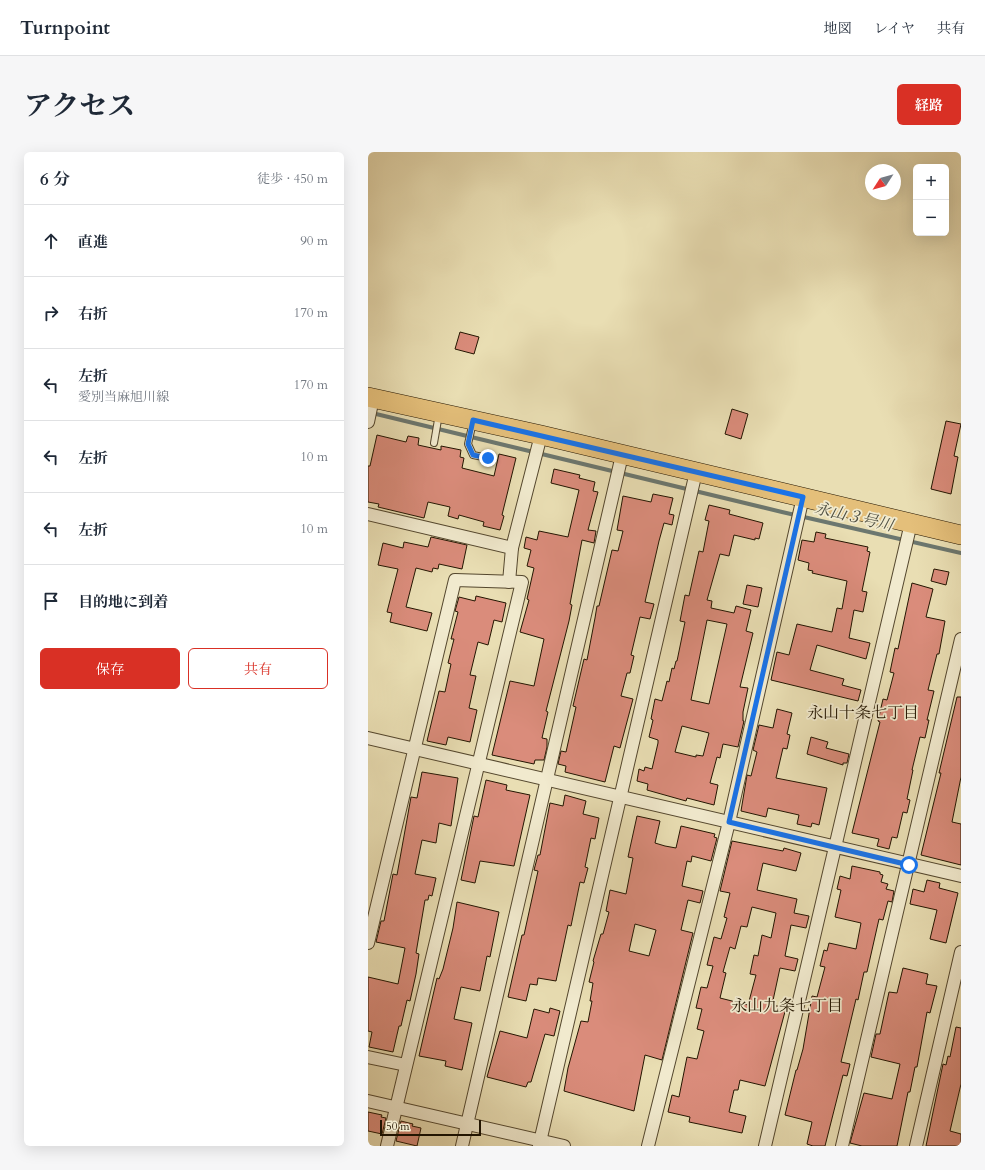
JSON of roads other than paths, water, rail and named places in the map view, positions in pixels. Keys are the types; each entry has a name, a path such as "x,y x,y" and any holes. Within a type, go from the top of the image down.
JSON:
{"main road":[{"path":"371,401 472,426 538,447 620,460 802,502 908,536 961,535"}],"street":[{"path":"368,421 371,401"},
{"path":"510,582 512,548 538,447"},
{"path":"462,1146 620,460"},
{"path":"540,1143 695,477"},
{"path":"648,1146 729,822 802,502"},
{"path":"368,514 512,548"},
{"path":"765,1146 908,536"},
{"path":"368,943 454,580 522,582 387,1146"},
{"path":"842,1146 961,639"},
{"path":"368,738 547,781 961,876"},
{"path":"916,1146 961,952"},
{"path":"368,1057 406,1065"},
{"path":"368,1101 468,1124 540,1143 564,1146"}],"lane":[{"path":"434,443 438,417"},
{"path":"472,426 468,444 473,455 488,458"}],"waterway":[{"name":"永山３号川","path":"372,413 782,512 961,553"}],"district":[{"name":"永山十条七丁目","path":"863,712"},
{"name":"永山九条七丁目","path":"787,1005"}]}
